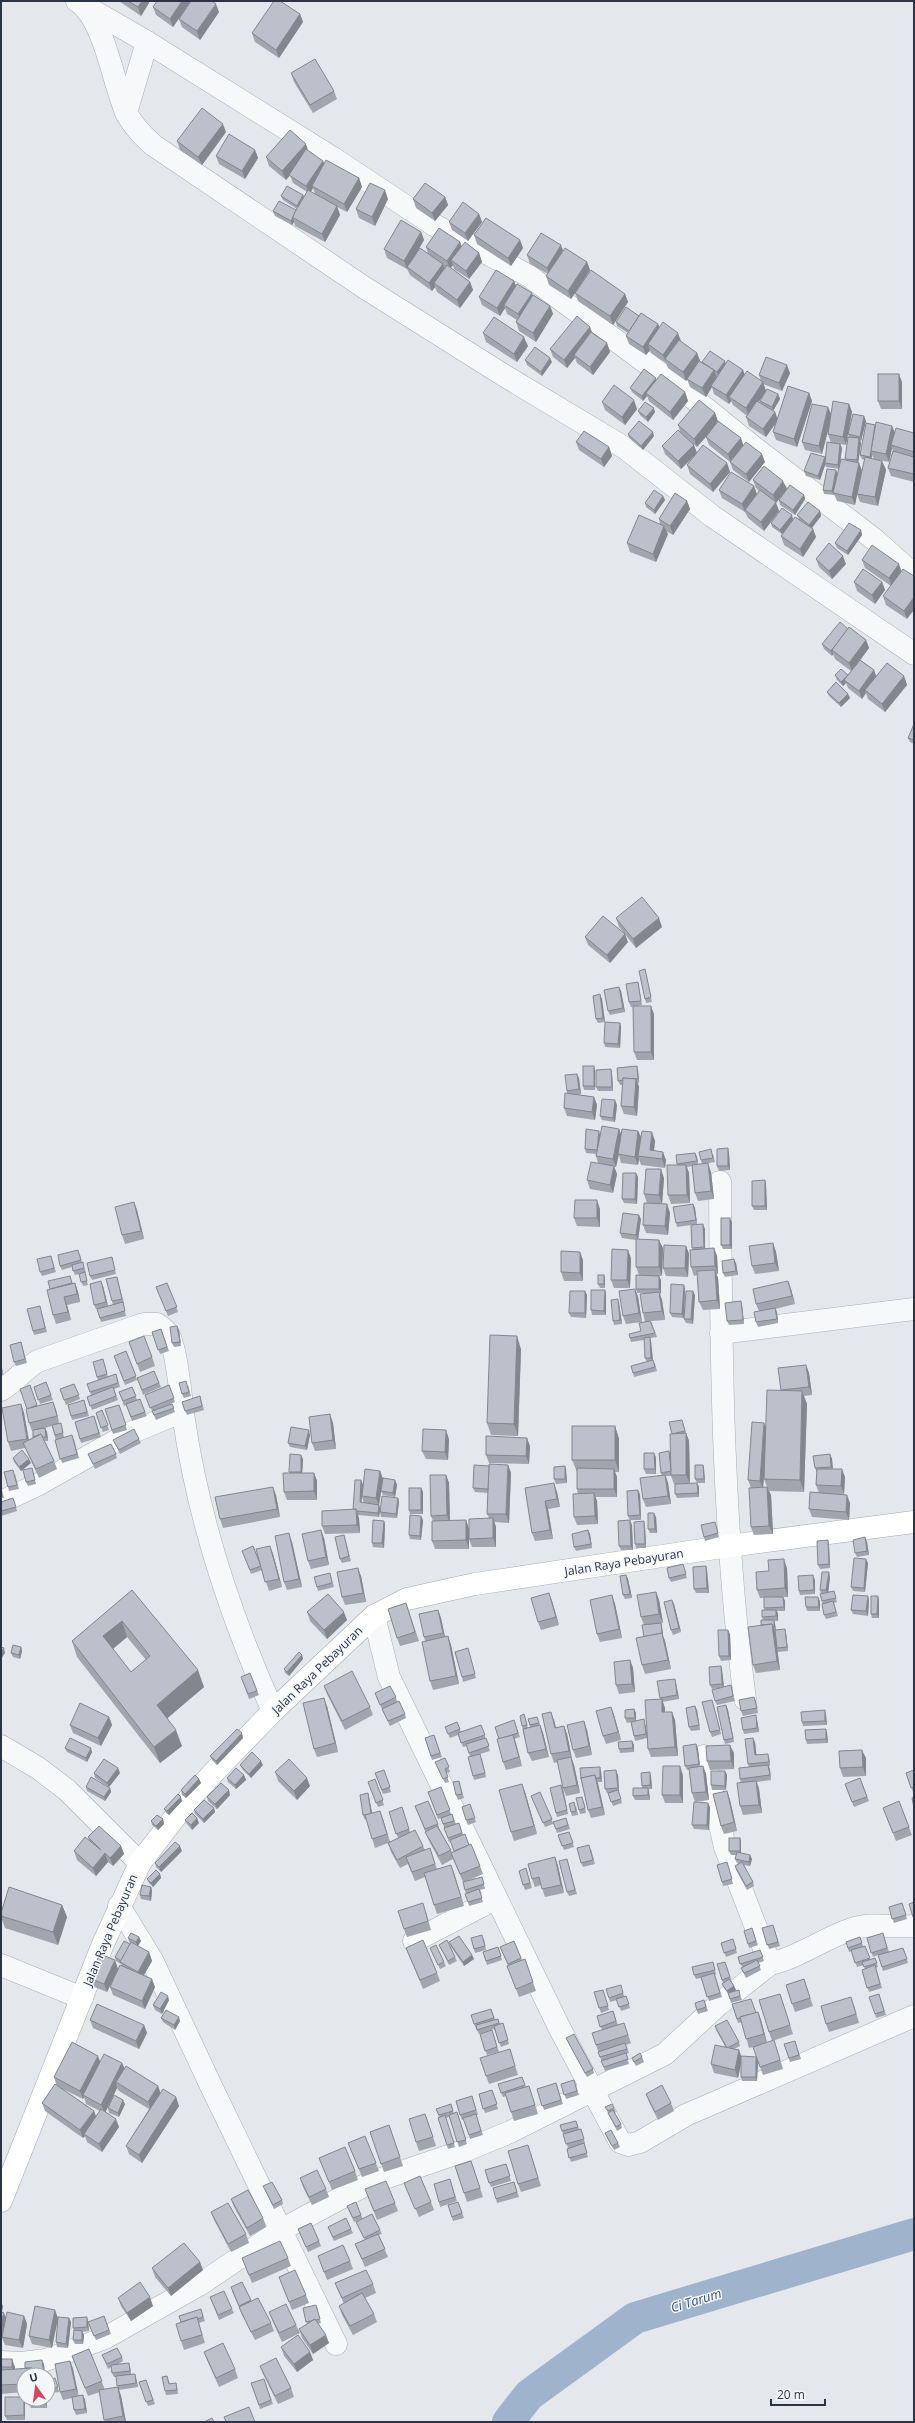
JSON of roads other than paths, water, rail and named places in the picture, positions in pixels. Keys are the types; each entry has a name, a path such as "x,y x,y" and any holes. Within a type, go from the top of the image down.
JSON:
{"main road":[{"name":"Jalan Raya Pebayuran","path":"2,2195 119,1906 140,1863 188,1800 273,1712 374,1616 407,1599 475,1584 729,1546 914,1522"}],"street":[{"path":"81,3 147,42 388,193 434,225 529,276 684,390 756,449 875,540 914,575"},
{"path":"81,3 107,51 126,112 137,129 153,144 365,288 505,376 625,448 712,516 914,654"},
{"path":"126,112 147,42"},
{"path":"720,1182 722,1409 734,1618 745,1700"},
{"path":"721,1333 914,1309"},
{"path":"1,1390 8,1386 24,1369 38,1361 144,1324 157,1324 169,1334 177,1369 192,1473 207,1534 244,1647 273,1712"},
{"path":"1,1502 39,1484 128,1434 183,1411"},
{"path":"374,1616 389,1677 464,1828 496,1899 559,2027 620,2142 629,2145 640,2142 700,2109 914,2016"},
{"path":"1,1746 38,1768 67,1790 140,1863"},
{"path":"704,1756 725,1847 770,1964"},
{"path":"414,1941 496,1899"},
{"path":"119,1906 152,1960 336,2344"},
{"path":"1,2362 22,2363 46,2360 105,2338 199,2285 282,2230 367,2184 469,2149 510,2132 592,2089 665,2054 718,2005 770,1964 784,1960 853,1928 870,1925 914,1926"},
{"path":"1,1965 82,1998"}],"waterway":[{"name":"Ci Tarum","path":"508,2422 529,2395 635,2318 914,2234"}]}
